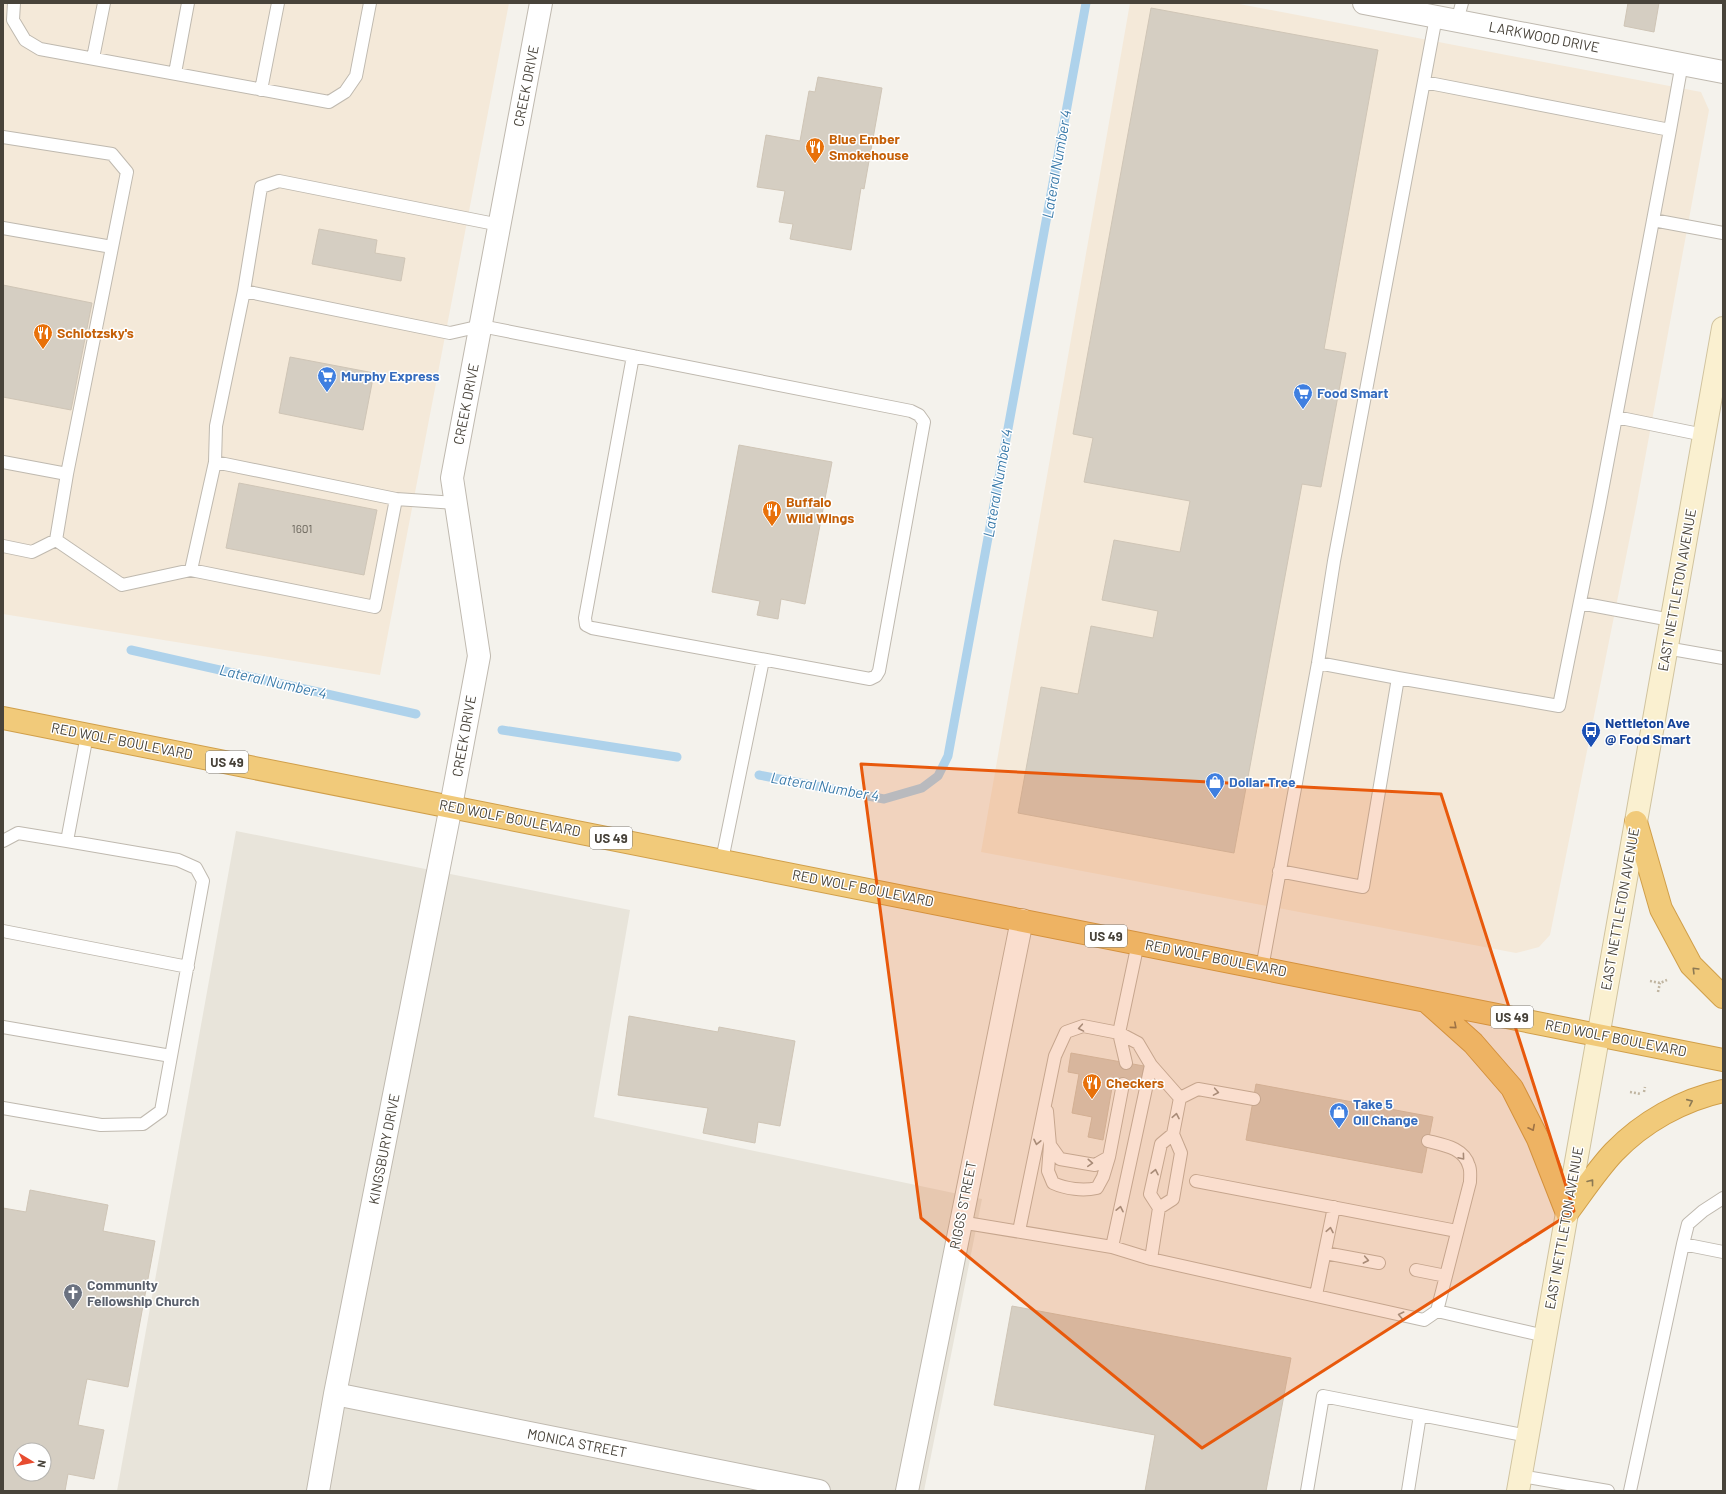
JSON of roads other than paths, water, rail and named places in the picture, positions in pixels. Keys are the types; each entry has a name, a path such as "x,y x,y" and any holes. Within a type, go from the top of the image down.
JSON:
{"highway":[{"name":"RED WOLF BOULEVARD","path":"3,718 1723,1060"},
{"path":"1636,822 1661,909 1690,966 1723,998"},
{"path":"1425,1000 1474,1043 1512,1088 1538,1139 1567,1213"},
{"path":"1567,1213 1614,1152 1656,1117 1706,1094 1723,1091"}],"main road":[{"name":"EAST NETTLETON AVENUE","path":"1519,1483 1666,648 1722,340"}],"street":[{"name":"CREEK DRIVE","path":"451,806 478,656 452,478 542,3"},
{"name":"LARKWOOD DRIVE","path":"1364,3 1436,17 1459,12 1723,72"},
{"name":"KINGSBURY DRIVE","path":"318,1491 335,1394 451,806"},
{"name":"RIGGS STREET","path":"907,1491 1022,920"},
{"name":"MONICA STREET","path":"335,1394 819,1491"}],"lane":[{"path":"14,3 13,20 25,40 40,48 329,102 345,92 356,76 370,3"},
{"path":"94,58 104,3"},
{"path":"175,73 188,3"},
{"path":"261,90 278,3"},
{"path":"1262,968 1318,663 1336,554 1436,17"},
{"path":"1318,663 1559,706 1616,417 1682,63"},
{"path":"1424,82 1670,130"},
{"path":"3,137 112,154 127,172 67,474 56,540"},
{"path":"191,570 215,462 216,426 244,292 261,187 279,181 500,225"},
{"path":"1653,220 1723,233"},
{"path":"3,228 112,247"},
{"path":"244,292 450,333 480,326 633,356 911,411 919,415 924,422 879,671 876,676 870,679 592,628 586,625 585,618 633,356"},
{"path":"1616,417 1704,435"},
{"path":"3,462 67,474"},
{"path":"215,462 396,499 456,503"},
{"path":"56,540 122,585 191,570 375,607 396,499"},
{"path":"3,546 32,552 56,540"},
{"path":"1580,603 1671,620"},
{"path":"1666,648 1723,658"},
{"path":"722,860 763,660"},
{"path":"1279,871 1363,887 1398,678"},
{"path":"67,841 87,734"},
{"path":"3,841 18,833 178,860 196,868 203,881 160,1111 143,1124 101,1125 3,1108"},
{"path":"3,931 188,967"},
{"path":"1126,1063 1119,1033 1138,943"},
{"path":"1019,1231 1055,1056 1066,1032 1083,1026 1119,1033 1138,1043 1151,1064 1180,1098"},
{"path":"3,1027 171,1056"},
{"path":"1112,1247 1151,1064"},
{"path":"1046,1098 1050,1145 1048,1172 1053,1183 1059,1186 1086,1190 1097,1188 1103,1177 1109,1157 1123,1084"},
{"path":"1180,1098 1198,1089 1254,1099"},
{"path":"1159,1208 1173,1199 1181,1153 1173,1134 1180,1098"},
{"path":"1152,1259 1159,1208 1150,1194 1160,1144 1173,1134"},
{"path":"960,1222 1112,1247 1152,1259 1424,1320 1437,1311 1470,1182 1470,1166 1455,1149 1428,1140"},
{"path":"1050,1145 1060,1159 1095,1165 1109,1157"},
{"path":"1196,1181 1457,1231"},
{"path":"1630,1491 1688,1224 1703,1210 1723,1198"},
{"path":"1316,1296 1334,1207"},
{"path":"1683,1244 1723,1252"},
{"path":"1325,1253 1378,1263"},
{"path":"1416,1270 1446,1276"},
{"path":"1437,1311 1545,1336"},
{"path":"1307,1491 1323,1396 1528,1436"},
{"path":"1408,1491 1420,1415"},
{"path":"1519,1483 1608,1491"}],"waterway":[{"name":"Lateral Number 4","path":"759,775 884,799 922,788 938,776 948,756 1086,3"},
{"name":"Lateral Number 4","path":"131,650 416,714"},
{"name":"Lateral Number 4","path":"502,730 677,757"}],"place":[{"name":"Blue Ember Smokehouse","path":"815,164"},
{"name":"Schlotzsky's","path":"43,350"},
{"name":"Murphy Express","path":"327,393"},
{"name":"Food Smart","path":"1303,410"},
{"name":"Buffalo Wild Wings","path":"772,527"},
{"name":"Nettleton Ave @ Food Smart","path":"1591,748"},
{"name":"Dollar Tree","path":"1215,799"},
{"name":"Checkers","path":"1092,1100"},
{"name":"Take 5 Oil Change","path":"1339,1129"},
{"name":"Community Fellowship Church","path":"73,1310"}]}
